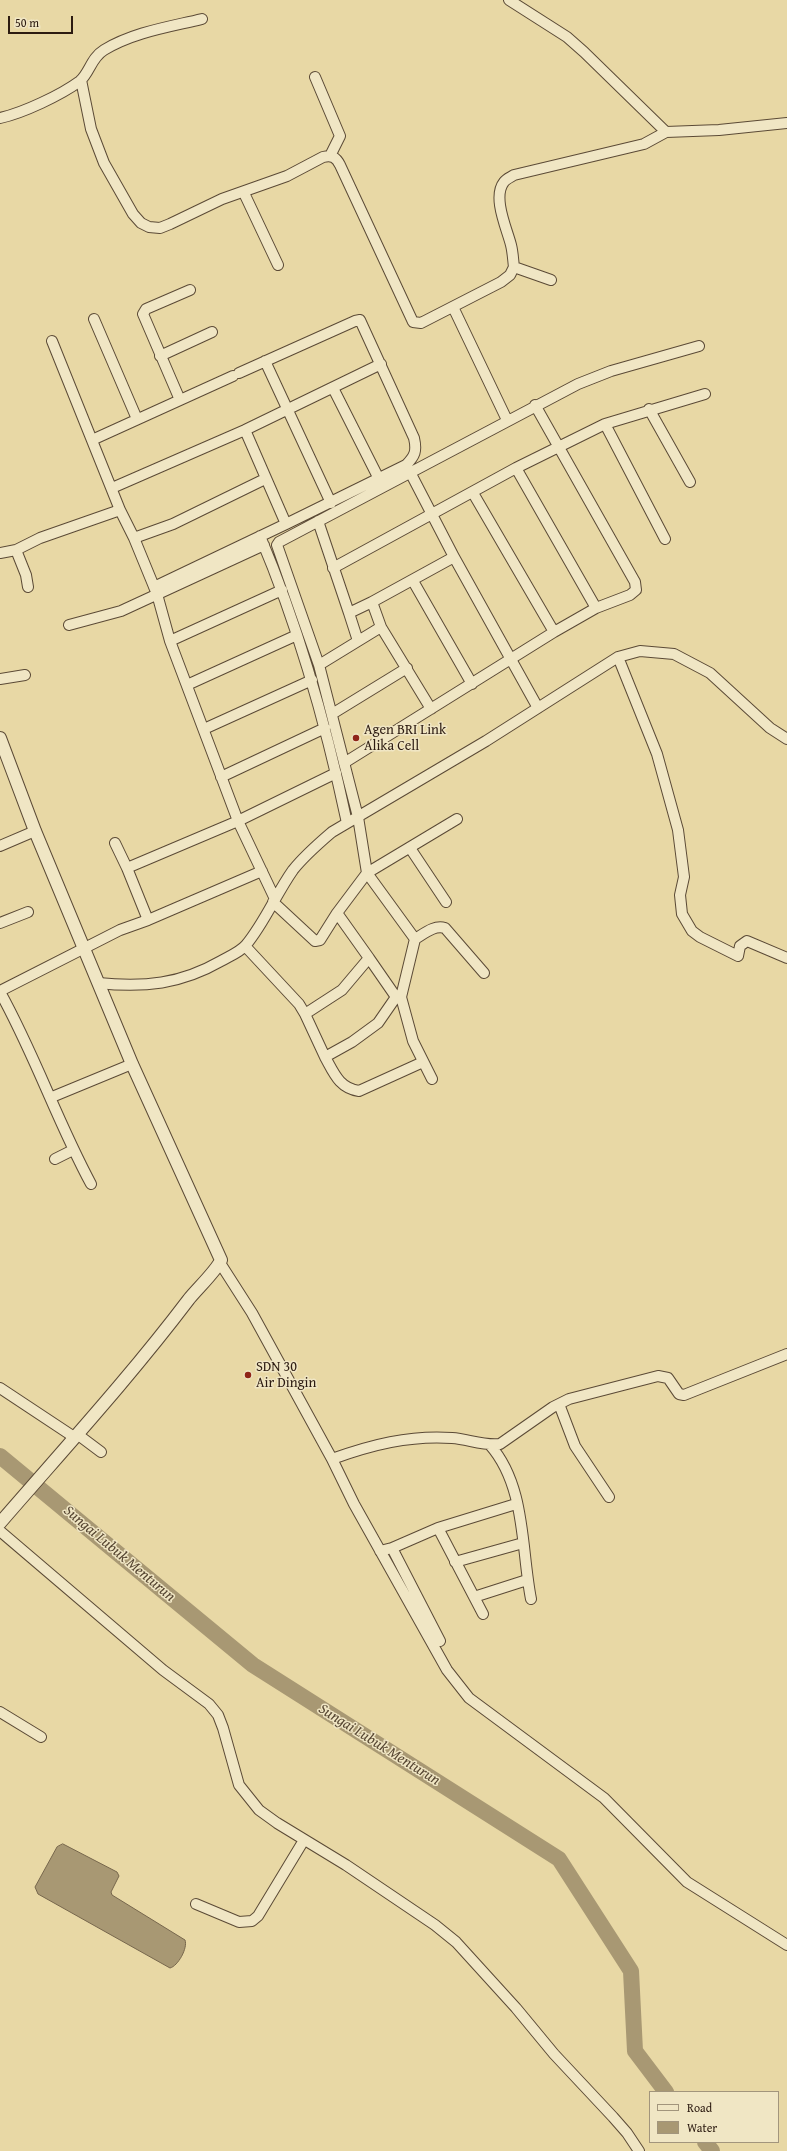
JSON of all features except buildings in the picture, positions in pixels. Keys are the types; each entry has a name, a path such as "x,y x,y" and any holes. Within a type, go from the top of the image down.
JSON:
{"street":[{"path":"509,0 578,47 666,132"},
{"path":"0,118 28,109 81,80 97,55 121,41 202,19"},
{"path":"315,77 340,136 330,156"},
{"path":"81,80 86,110 97,147 112,179 132,214 141,223 149,227 160,228 222,199 244,193 288,176 323,157 330,156 337,159 413,322 421,322 453,307 501,282 510,275 514,267 512,249 502,218 500,200 503,183 514,175 644,144 666,132 719,130 787,123"},
{"path":"244,193 278,265"},
{"path":"514,267 551,280"},
{"path":"180,400 143,314 144,311 190,290"},
{"path":"453,307 507,420"},
{"path":"94,319 138,419"},
{"path":"69,625 121,611 155,591 262,541 286,524 406,465 414,456 416,448 414,438 363,323 358,320 92,440"},
{"path":"160,356 212,332"},
{"path":"52,340 120,510 134,538 155,591 170,641 238,821 262,871 274,901 315,941 320,940 337,913 367,873 457,818"},
{"path":"415,939 367,873 358,817 319,664 277,544 535,405 594,376 699,346"},
{"path":"265,361 330,503"},
{"path":"112,488 244,430 381,364"},
{"path":"333,388 379,479"},
{"path":"333,568 473,493 516,468 605,424 649,409 705,394"},
{"path":"344,763 554,632 596,608 634,593 637,586 535,405"},
{"path":"649,409 690,482"},
{"path":"605,424 665,539"},
{"path":"244,430 286,524"},
{"path":"516,468 596,608"},
{"path":"410,472 454,557 538,708"},
{"path":"134,538 173,524 265,478"},
{"path":"473,493 554,632"},
{"path":"0,553 16,550 40,538 120,510"},
{"path":"318,521 333,568 350,613 358,641"},
{"path":"262,541 282,590 312,680 325,728 347,823"},
{"path":"16,550 26,575 28,587"},
{"path":"350,613 413,581 454,557"},
{"path":"413,581 472,684"},
{"path":"170,641 282,590"},
{"path":"372,602 381,627 431,709"},
{"path":"319,664 381,627"},
{"path":"187,685 297,635"},
{"path":"98,983 125,986 169,982 202,972 245,946 293,870 312,848 347,823 538,708 618,657 640,651 674,654 710,673 770,728 787,738"},
{"path":"618,657 657,754 678,830 684,877 680,904 686,923 700,937 738,956 740,946 747,941 787,958"},
{"path":"332,714 407,668"},
{"path":"0,679 25,675"},
{"path":"204,730 312,680"},
{"path":"221,777 325,728"},
{"path":"0,738 35,831 83,949 132,1064 220,1255 220,1263 252,1313 332,1459 380,1551 447,1670 469,1698 604,1798 687,1882 787,1945"},
{"path":"127,868 238,821 336,773"},
{"path":"0,846 35,831"},
{"path":"115,843 148,920"},
{"path":"410,848 446,902"},
{"path":"90,1184 73,1150 52,1098 0,992 120,930 148,920 262,871"},
{"path":"0,923 28,912"},
{"path":"337,913 399,997 413,1040 432,1079"},
{"path":"325,1057 352,1042 378,1023 399,997 415,939 433,928 439,926 446,928 484,973"},
{"path":"245,946 298,1004 305,1014 325,1057 339,1082 349,1089 359,1091 423,1062"},
{"path":"305,1014 342,990 369,958"},
{"path":"52,1098 132,1064"},
{"path":"55,1159 73,1150"},
{"path":"220,1263 1,1525 163,1670 197,1693 209,1704 218,1715 223,1728 239,1785 259,1810 435,1924 456,1942 516,2008 554,2054 613,2117 627,2133 639,2151"},
{"path":"332,1459 365,1447 400,1439 452,1438 490,1445 500,1444 509,1439 514,1433 559,1404 589,1393 658,1376 668,1378 678,1394 684,1395 787,1354"},
{"path":"0,1388 101,1452"},
{"path":"559,1404 575,1446 609,1497"},
{"path":"490,1445 501,1458 510,1476 523,1543 531,1599"},
{"path":"380,1551 392,1548 438,1528 516,1504"},
{"path":"438,1528 483,1614"},
{"path":"455,1562 523,1543"},
{"path":"392,1548 440,1641"},
{"path":"474,1597 528,1580"},
{"path":"0,1712 41,1737"},
{"path":"196,1904 239,1922 252,1922 258,1916 304,1840"}],"water":[{"path":"63,1844 117,1872 119,1876 111,1892 112,1895 185,1940 186,1943 184,1952 173,1967 170,1968 38,1894 35,1887 57,1847"}],"waterway":[{"name":"Sungai Lubuk Menturun","path":"0,1456 253,1665 559,1859 631,1971 635,2051 665,2091"},
{"name":"Sungai Lubuk Menturun","path":"706,2143 712,2151"}],"place":[{"name":"Agen BRI Link Alika Cell","path":"356,738"},
{"name":"SDN 30 Air Dingin","path":"248,1375"}]}
